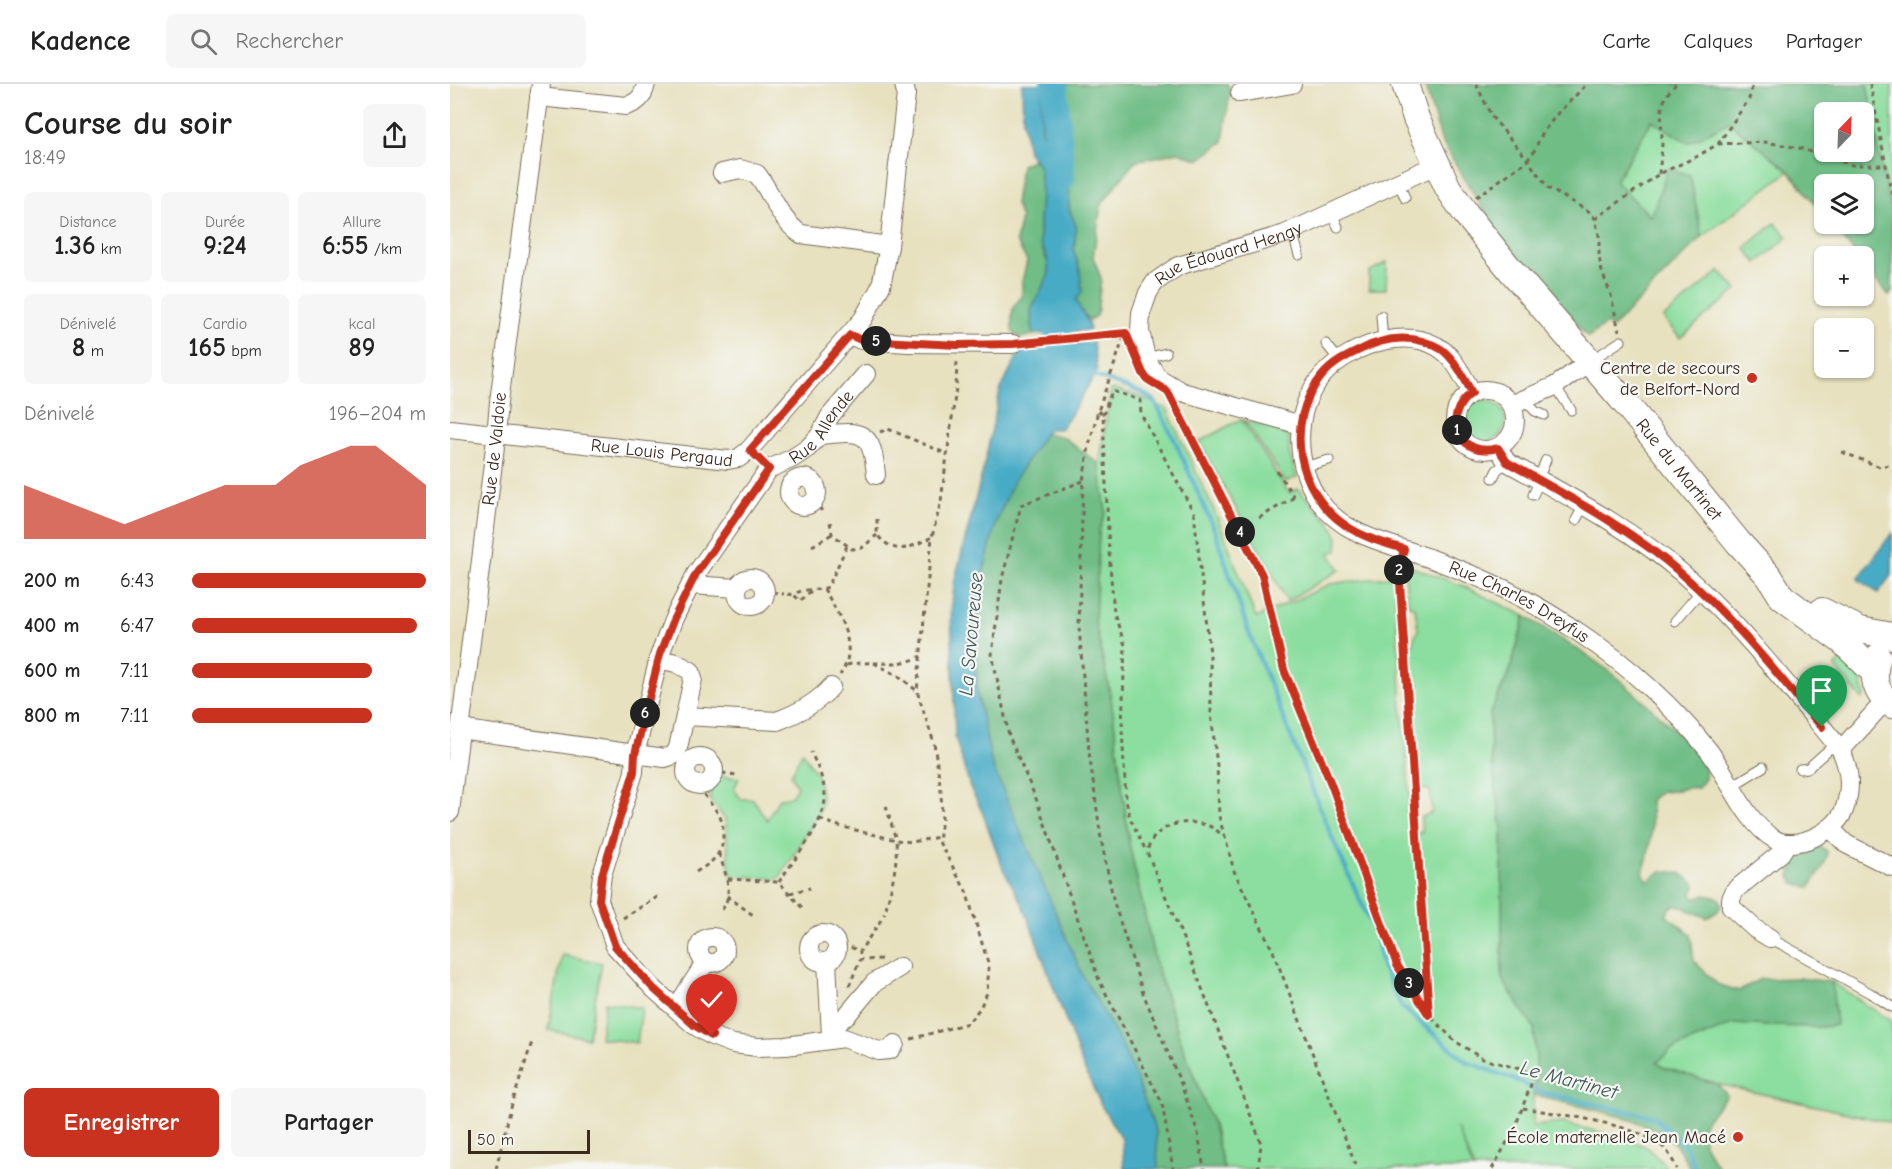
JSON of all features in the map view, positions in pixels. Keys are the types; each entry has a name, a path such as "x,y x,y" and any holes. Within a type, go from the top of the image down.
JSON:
{"main road":[{"name":"Rue du Martinet","path":"1405,84 1416,118 1436,165 1462,208 1509,268 1769,576 1782,597 1842,641 1874,672"},
{"path":"1769,576 1837,620 1860,630 1892,636"},
{"path":"1889,703 1875,684 1874,672 1876,658 1883,648 1892,642"}],"street":[{"path":"540,90 626,106 636,103 642,97 646,84"},
{"name":"Rue Louis Pergaud","path":"450,429 728,460 739,458 750,450 850,335 871,307 881,286 889,246 906,94 904,84"},
{"path":"1240,93 1292,84"},
{"name":"Rue de Valdoie","path":"450,812 497,434 499,402 540,90"},
{"name":"Rue Édouard Hengy","path":"1301,425 1182,392 1157,376 1146,358 1140,331 1141,313 1155,282 1178,266 1335,220 1402,190 1436,165"},
{"path":"722,173 740,169 757,174 793,229 801,234 889,246"},
{"path":"850,335 861,340 957,345 1013,344"},
{"name":"Rue Charles Dreyfus","path":"1472,393 1450,357 1439,348 1413,339 1383,340 1340,361 1325,372 1314,387 1301,425 1299,450 1311,488 1322,504 1338,520 1356,532 1502,588 1557,617 1587,638 1669,707 1710,752 1763,832 1775,841 1786,845"},
{"path":"1503,455 1515,424 1518,403 1589,362"},
{"name":"Rue Allende","path":"775,466 808,448 820,435 830,416 866,374"},
{"path":"1518,403 1498,393 1481,390 1472,393 1458,408 1455,418 1456,429 1468,445 1478,450 1488,450 1503,455 1537,485 1580,513 1619,526 1682,573 1748,634 1839,746 1849,771 1850,792 1842,816 1831,829 1786,845 1781,853 1735,890 1731,898 1731,907 1770,938"},
{"path":"820,435 851,432 862,436 873,448 876,475"},
{"path":"750,450 775,466 793,482 789,495 793,501 801,506 819,507"},
{"path":"775,466 715,544 674,618 658,659 635,754 634,772 602,875 599,900 615,946 653,988 694,1025 712,1036 733,1044 758,1047 786,1046 831,1033 874,983 900,967"},
{"path":"691,585 737,588 740,600 750,605 759,602 764,597 764,591"},
{"path":"459,729 680,761 698,757 706,758 712,763 713,772 712,778 707,783 699,785 691,782 680,761 678,748 693,679 691,671 676,663 658,659"},
{"path":"685,716 777,721 790,717 825,694 831,687"},
{"path":"1839,746 1889,703"},
{"path":"1831,829 1846,844 1892,867"},
{"path":"831,1033 827,962 836,955 837,945 834,941"},
{"path":"676,1008 706,962"},
{"path":"831,1033 879,1051 890,1050 895,1044"}],"lane":[{"path":"1292,231 1299,255"},
{"path":"1381,316 1383,340"},
{"path":"1589,362 1621,341"},
{"path":"1326,344 1340,361"},
{"path":"1146,358 1166,353"},
{"path":"1555,383 1571,410"},
{"path":"1518,403 1544,415"},
{"path":"1493,478 1503,455"},
{"path":"1303,468 1329,460"},
{"path":"1537,485 1546,460"},
{"path":"1675,621 1701,591"},
{"path":"1800,770 1808,768 1839,746"},
{"path":"1732,786 1763,767"},
{"path":"1770,938 1892,1007"}],"path":[{"path":"1476,84 1492,117 1548,188 1590,212 1595,219 1599,235 1602,272 1611,295 1621,341"},
{"path":"1462,208 1527,159 1558,113 1587,84"},
{"path":"1659,174 1662,141 1660,113 1667,92 1676,84"},
{"path":"1595,219 1659,174 1718,144 1749,99 1753,84"},
{"path":"1870,84 1892,195"},
{"path":"1718,144 1765,142 1799,148 1852,165 1887,165"},
{"path":"1013,344 1126,333"},
{"path":"1126,333 1130,342"},
{"path":"1126,333 1098,411 1083,481 1079,626 1093,794 1114,903 1143,993 1185,1094 1198,1133 1204,1169"},
{"path":"895,1044 968,1023 980,1008 987,993 989,966 983,942 966,891 939,842 942,819 941,791 934,743 917,691 932,537 941,501 956,388 957,345"},
{"path":"1258,1169 1261,1144 1257,1132 1182,936 1147,852 1130,818 1126,800 1122,729 1125,645 1114,613 1103,415 1112,391 1140,400 1141,414 1194,513 1210,653 1211,713 1217,766 1219,816 1234,871 1273,951 1357,1169"},
{"path":"1173,402 1262,575 1284,670 1331,784 1397,965 1429,1015 1455,1041 1483,1059 1524,1070 1533,1079 1514,1131 1491,1169 1484,1169"},
{"path":"1098,411 1103,415"},
{"path":"869,441 888,429 947,454"},
{"path":"1842,452 1880,466 1892,464"},
{"path":"1259,518 1293,497 1277,471"},
{"path":"1083,481 1021,505 1002,579 992,654 1009,736 1037,801 1099,980 1162,1103 1173,1169"},
{"path":"877,519 877,535 888,545 904,549 910,548 932,537"},
{"path":"830,522 832,534 852,549 862,548 877,535"},
{"path":"812,546 832,534"},
{"path":"794,595 798,591 824,589 832,582 847,546"},
{"path":"1404,549 1399,568 1429,1015"},
{"path":"824,589 849,641 850,653 848,665 831,687"},
{"path":"764,591 794,595 800,601 811,591"},
{"path":"848,665 862,662 909,663 921,656"},
{"path":"872,662 899,676 917,691"},
{"path":"780,882 820,819 825,796 811,752"},
{"path":"713,772 738,775"},
{"path":"696,872 719,854 723,847 723,825 699,785"},
{"path":"884,915 895,868 896,840 886,806"},
{"path":"820,819 896,840 912,842 939,837"},
{"path":"1147,852 1149,841 1157,832 1188,822 1209,826 1225,837"},
{"path":"719,854 728,879 727,896 721,911"},
{"path":"728,879 780,882 805,911"},
{"path":"790,893 810,888"},
{"path":"608,924 629,916 659,896"},
{"path":"727,896 736,900 753,915"},
{"path":"834,941 860,951"},
{"path":"830,1003 848,988 860,960"},
{"path":"496,1169 511,1107 532,1042"},
{"path":"1523,1107 1590,1120 1641,1134 1661,1146 1670,1155 1677,1169"}],"green space":[{"path":"1041,84 1228,84 1230,91 1223,142 1199,160 1179,152 1135,161 1101,205 1093,257 1101,278 1097,315 1089,320 1081,311 1076,300 1080,271 1074,252 1076,226 1069,209 1068,181 1042,133"},
{"path":"1424,84 1867,84 1870,102 1814,102 1814,162 1874,162 1874,124 1892,212 1892,292 1889,296 1874,278 1874,246 1849,246 1839,234 1874,234 1874,174 1814,174 1814,202 1789,171 1729,122 1688,143 1652,120 1615,181 1651,217 1668,168 1690,175 1702,237 1612,328 1607,324 1588,337 1499,235 1442,142"},
{"path":"1867,84 1892,84 1892,213 1874,124 1874,102 1870,102"},
{"path":"1652,120 1688,143 1729,122 1789,171 1702,237 1690,175 1668,169 1651,217 1615,181"},
{"path":"1034,159 1039,167 1042,188 1040,242 1049,273 1032,307 1033,335 1020,338 1012,331 1012,316 1013,308 1022,297 1022,282 1027,261 1016,241 1021,218 1015,204 1021,165"},
{"path":"1775,223 1788,237 1757,263 1745,248"},
{"path":"1387,262 1386,289 1369,289 1369,272"},
{"path":"1720,271 1737,290 1680,338 1663,318"},
{"path":"1111,389 1140,397 1167,409 1218,519 1256,618 1330,584 1394,576 1413,833 1422,833 1421,818 1432,812 1430,790 1419,788 1408,651 1418,630 1415,608 1408,604 1404,564 1463,586 1525,616 1510,671 1490,713 1491,756 1502,828 1502,979 1534,1028 1537,1077 1533,1095 1533,1126 1563,1123 1645,1146 1664,1164 1666,1169 1474,1169 1457,1128 1473,1169 1224,1169 1213,1125 1183,1048 1155,962 1129,843 1111,698 1095,622 1099,531 1106,512 1099,464"},
{"path":"1484,400 1499,406 1505,421 1499,436 1484,442 1469,436 1463,421 1469,406"},
{"path":"1241,419 1289,493 1298,489 1331,524 1338,538 1337,551 1329,553 1340,570 1287,601 1199,442"},
{"path":"1244,420 1289,437 1289,453 1297,477 1286,482"},
{"path":"1046,433 1063,437 1099,464 1106,512 1099,531 1095,622 1111,698 1129,843 1155,962 1183,1048 1213,1125 1224,1169 1150,1169 992,765 977,693 976,652 984,569 996,522 1014,480 1024,443"},
{"path":"1525,616 1612,673 1688,739 1706,761 1705,779 1698,788 1661,791 1650,800 1651,837 1643,873 1648,881 1661,871 1680,873 1696,885 1692,893 1695,899 1704,895 1719,898 1722,905 1717,912 1707,918 1677,905 1671,907 1666,915 1691,934 1694,961 1717,984 1739,991 1760,979 1798,978 1832,982 1836,1025 1821,1027 1733,1024 1671,1050 1657,1063 1665,1068 1717,1084 1727,1095 1703,1124 1704,1144 1719,1169 1690,1169 1681,1152 1669,1138 1643,1124 1605,1112 1533,1095 1537,1077 1534,1028 1502,979 1502,828 1491,756 1490,713 1510,671"},
{"path":"1850,655 1857,664 1865,696 1862,699 1835,667"},
{"path":"802,752 816,773 820,787 822,802 818,815 777,879 730,874 725,819 710,800 711,787 717,776 739,778 734,789 741,799 753,799 767,820 779,798 791,797 797,786 791,775"},
{"path":"1816,845 1827,851 1821,870 1810,887 1794,883 1790,877 1795,862 1806,850"},
{"path":"562,955 602,963 588,1038 548,1030"},
{"path":"1832,982 1892,1022 1892,1123 1717,1084 1656,1063 1671,1050 1733,1024 1821,1027 1835,1025"},
{"path":"605,1002 642,1008 637,1043 600,1038"}],"water":[{"path":"1022,84 1041,84 1042,133 1069,146 1069,209 1076,226 1074,252 1080,271 1082,292 1076,300 1090,330 1033,335 1031,310 1049,274 1047,257 1040,243 1039,166 1028,152 1023,121"},
{"path":"1093,342 1097,371 1060,429 1048,429 1014,480 996,522 984,570 976,651 977,693 992,765 1083,976 1123,1047 1137,1080 1156,1132 1158,1169 1124,1169 1122,1139 1103,1109 1082,1064 1023,905 1003,869 983,814 970,787 955,737 951,610 955,579 984,466 1000,391 1021,349"},
{"path":"1892,533 1892,574 1878,593 1858,579"}],"waterway":[{"name":"La Savoureuse","path":"1054,84 1061,178"},
{"name":"La Savoureuse","path":"1043,380 1057,360 1061,296"},
{"name":"Le Martinet","path":"1090,374 1142,393 1154,400 1176,443 1215,531 1249,633 1333,840 1375,933 1382,965 1401,1006 1467,1062 1521,1082 1539,1092 1654,1117 1686,1147 1695,1169"}],"place":[{"name":"Centre de secours de Belfort-Nord","path":"1752,378"},
{"name":"École maternelle Jean Macé","path":"1738,1137"}],"route":[{"path":"712,1036 694,1025 653,988 615,946 599,900 602,875 634,772 635,754 660,654 674,618 696,574 715,544 769,469 750,450 850,335 861,340 957,345 1013,344 1126,333 1138,365 1147,379 1168,392 1262,575 1284,670 1331,784 1397,965 1429,1015 1399,568 1404,549 1356,532 1338,520 1322,504 1311,488 1299,450 1301,425 1314,387 1330,368 1345,357 1371,344 1398,338 1413,339 1439,348 1450,357 1472,393 1464,399 1455,418 1456,429 1468,445 1478,450 1498,448 1507,462 1619,526 1682,573 1727,617 1822,727"}]}
